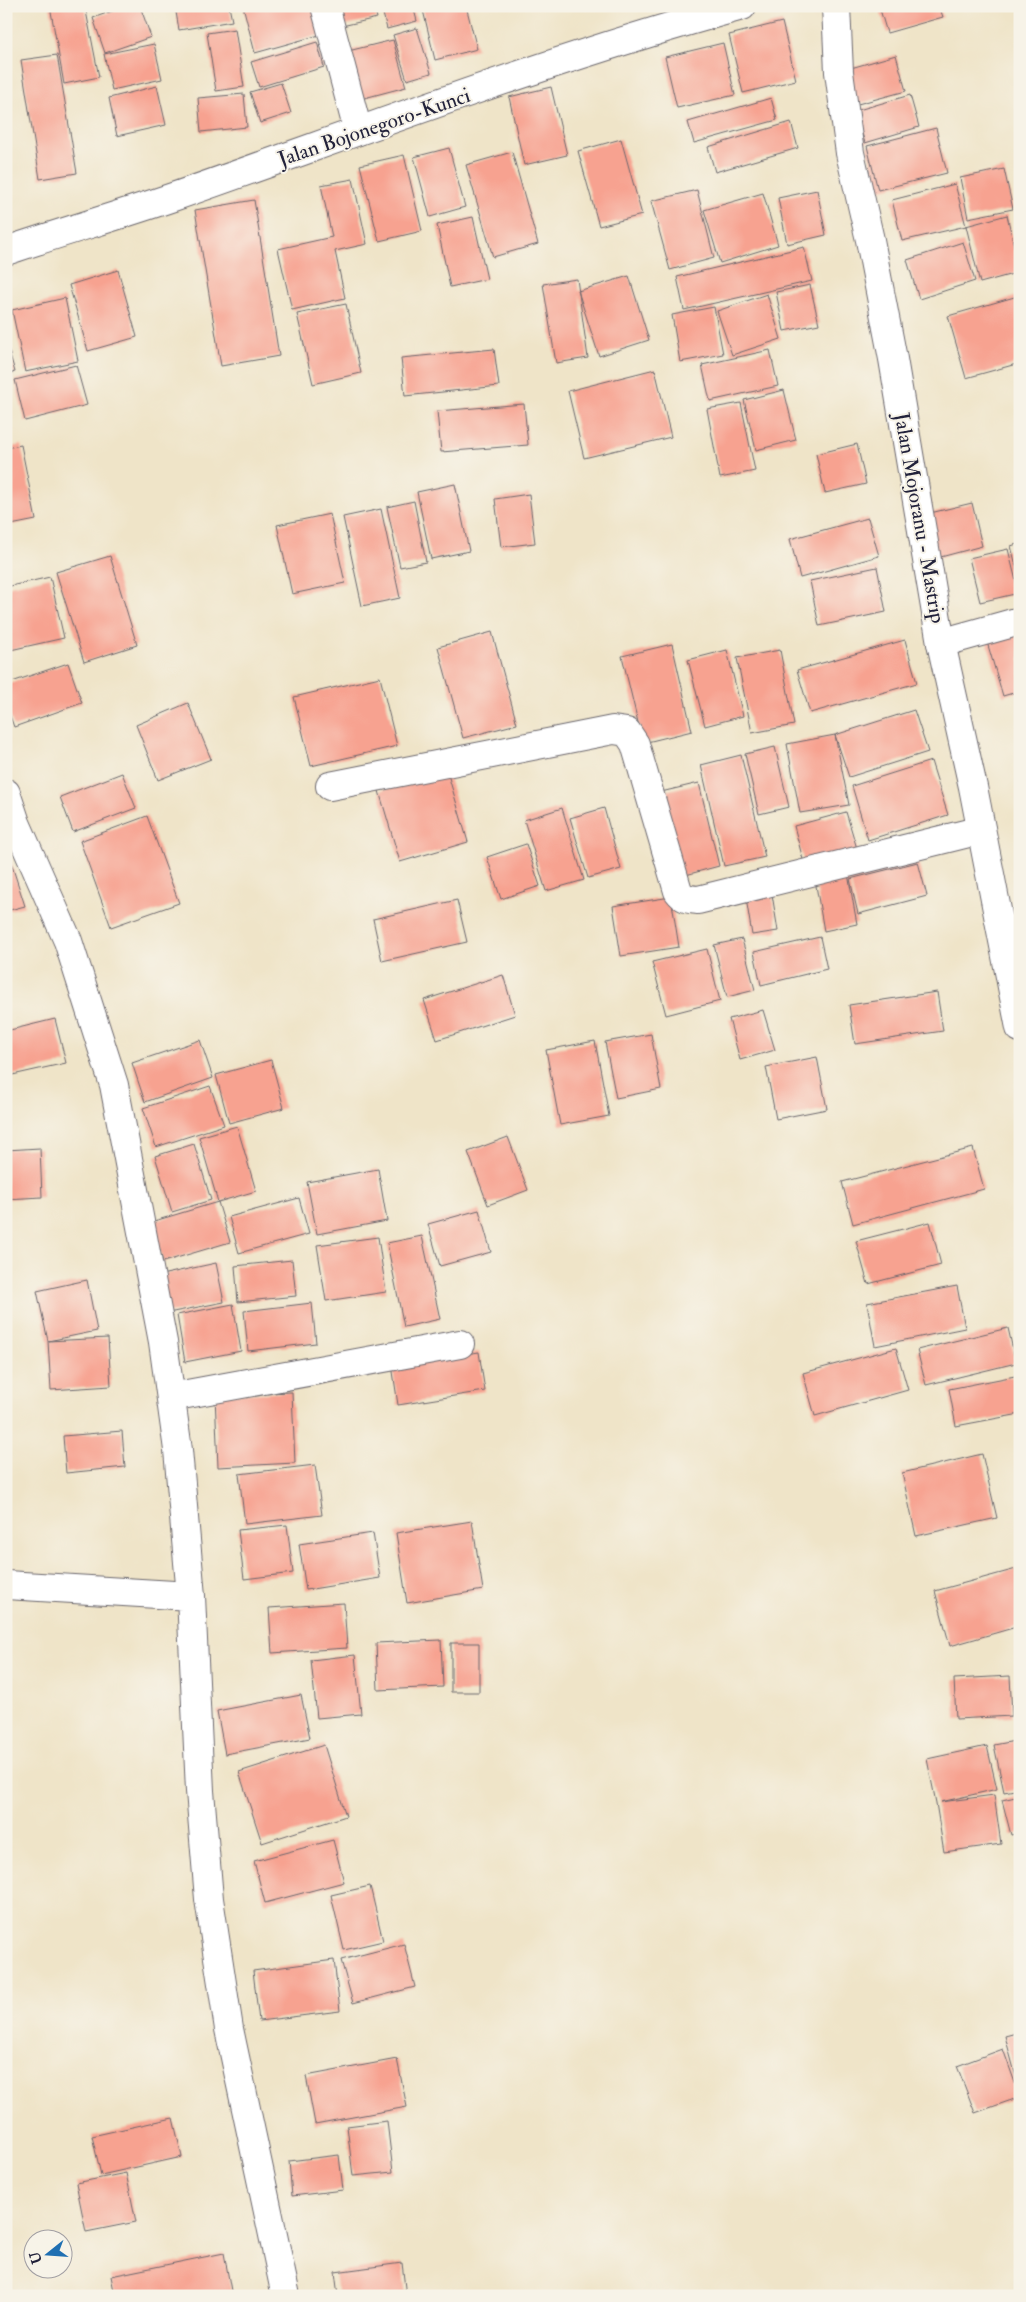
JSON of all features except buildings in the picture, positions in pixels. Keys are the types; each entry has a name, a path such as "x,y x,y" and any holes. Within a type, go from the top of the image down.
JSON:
{"street":[{"path":"325,6 358,131"},
{"name":"Jalan Bojonegoro-Kunci","path":"8,244 171,198 358,131 672,26 742,6"},
{"name":"Jalan Mojoranu - Mastrip","path":"836,6 839,72 850,154 870,240 942,643 1020,1028"},
{"path":"942,643 1020,621"},
{"path":"330,786 613,730 627,732 635,744 678,891 683,898 690,900 698,900 981,830"},
{"path":"6,794 16,823 68,941 114,1085 163,1342 178,1450 191,1596 200,1791 209,1899 229,2029 286,2296"},
{"path":"171,1397 460,1344"},
{"path":"6,1585 191,1596"}]}
